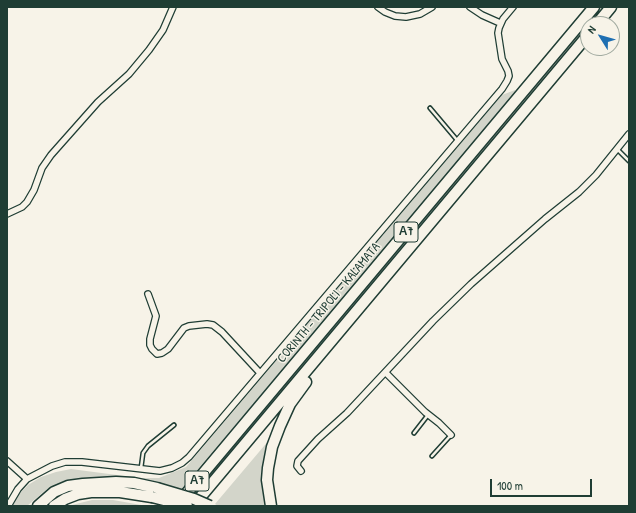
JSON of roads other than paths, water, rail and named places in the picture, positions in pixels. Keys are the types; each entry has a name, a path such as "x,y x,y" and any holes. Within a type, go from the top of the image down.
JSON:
{"highway":[{"name":"CORINTH - TRIPOLI - KALAMATA","path":"176,506 594,7"},
{"path":"604,16 611,7"},
{"name":"CORINTH - TRIPOLI - KALAMATA","path":"193,506 580,45"},
{"path":"271,506 267,480 268,468 272,447 280,426 290,404 337,335"},
{"path":"38,506 54,492 68,486 99,482 128,482 187,506"},
{"path":"54,506 64,499 78,494 91,492 155,492 194,499 210,506"}],"street":[{"path":"7,214 22,207 27,202 50,154 98,102 129,74 149,50 165,26 173,7"},
{"path":"378,7 395,16 406,17 420,14 432,7"},
{"path":"470,7 482,15 500,23"},
{"path":"8,506 18,489 27,479 52,466 65,462 98,463 160,471 172,468 182,463 196,450 502,89 507,81 508,71 503,62 498,33 500,23 513,7"},
{"path":"301,471 297,465 299,459 318,439 347,413 433,321 471,284 545,219 579,192 596,175 629,134"},
{"path":"148,294 156,316 150,339 150,345 157,354 162,354 168,349 184,328 206,324 213,325 222,332 260,373"},
{"path":"386,373 428,415 451,435"},
{"path":"7,460 27,479"}],"lane":[{"path":"430,108 458,141"},
{"path":"617,149 629,161"},
{"path":"414,433 428,415"},
{"path":"142,469 143,453 148,446 174,425"},
{"path":"432,456 451,435"}]}
